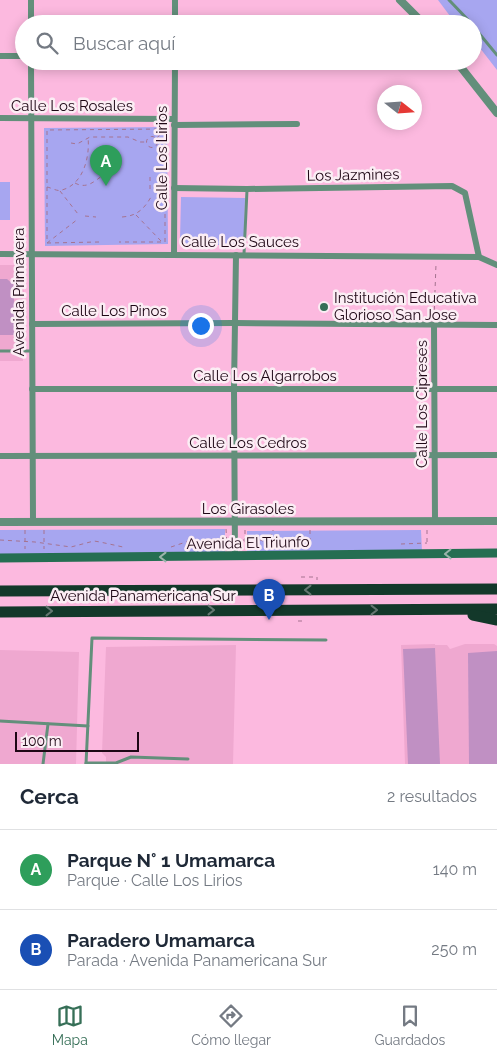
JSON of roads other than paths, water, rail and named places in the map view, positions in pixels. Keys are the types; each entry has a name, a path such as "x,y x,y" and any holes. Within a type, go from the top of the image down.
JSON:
{"highway":[{"name":"Avenida Panamericana Sur","path":"0,591 497,589"},
{"name":"Avenida Panamericana Sur","path":"0,612 497,609"},
{"path":"426,610 497,620"}],"main road":[{"name":"Avenida El Triunfo","path":"0,558 497,553"}],"street":[{"path":"31,0 31,15"},
{"path":"175,0 175,15"},
{"path":"400,0 415,15"},
{"path":"0,56 15,56"},
{"name":"Avenida Primavera","path":"29,522 32,456 31,70"},
{"name":"Calle Los Lirios","path":"174,254 175,70"},
{"path":"463,70 497,113"},
{"name":"Calle Los Rosales","path":"0,118 32,117 297,124"},
{"name":"Los Jazmines","path":"174,188 247,189 452,186 465,193 480,256"},
{"name":"Calle Los Sauces","path":"0,254 480,256"},
{"path":"236,255 234,388 236,557"},
{"path":"480,256 497,265"},
{"name":"Calle Los Pinos","path":"32,324 497,325"},
{"name":"Calle Los Cipreses","path":"434,324 435,521"},
{"name":"Calle Los Algarrobos","path":"32,389 497,389"},
{"name":"Calle Los Cedros","path":"0,456 497,455"},
{"name":"Los Girasoles","path":"0,522 497,521"}],"lane":[{"path":"449,0 463,15"},
{"path":"482,37 497,55"},
{"path":"244,254 247,189"},
{"path":"0,350 32,351"},
{"path":"188,759 131,757 116,763 86,764 92,638 326,640"},
{"path":"0,722 88,726"},
{"path":"43,764 48,724"}],"place":[{"name":"Parque N° 1 Umamarca","path":"106,186"},
{"name":"Institución Educativa Glorioso San Jose","path":"324,307"},
{"name":"Paradero Umamarca","path":"269,620"}]}
